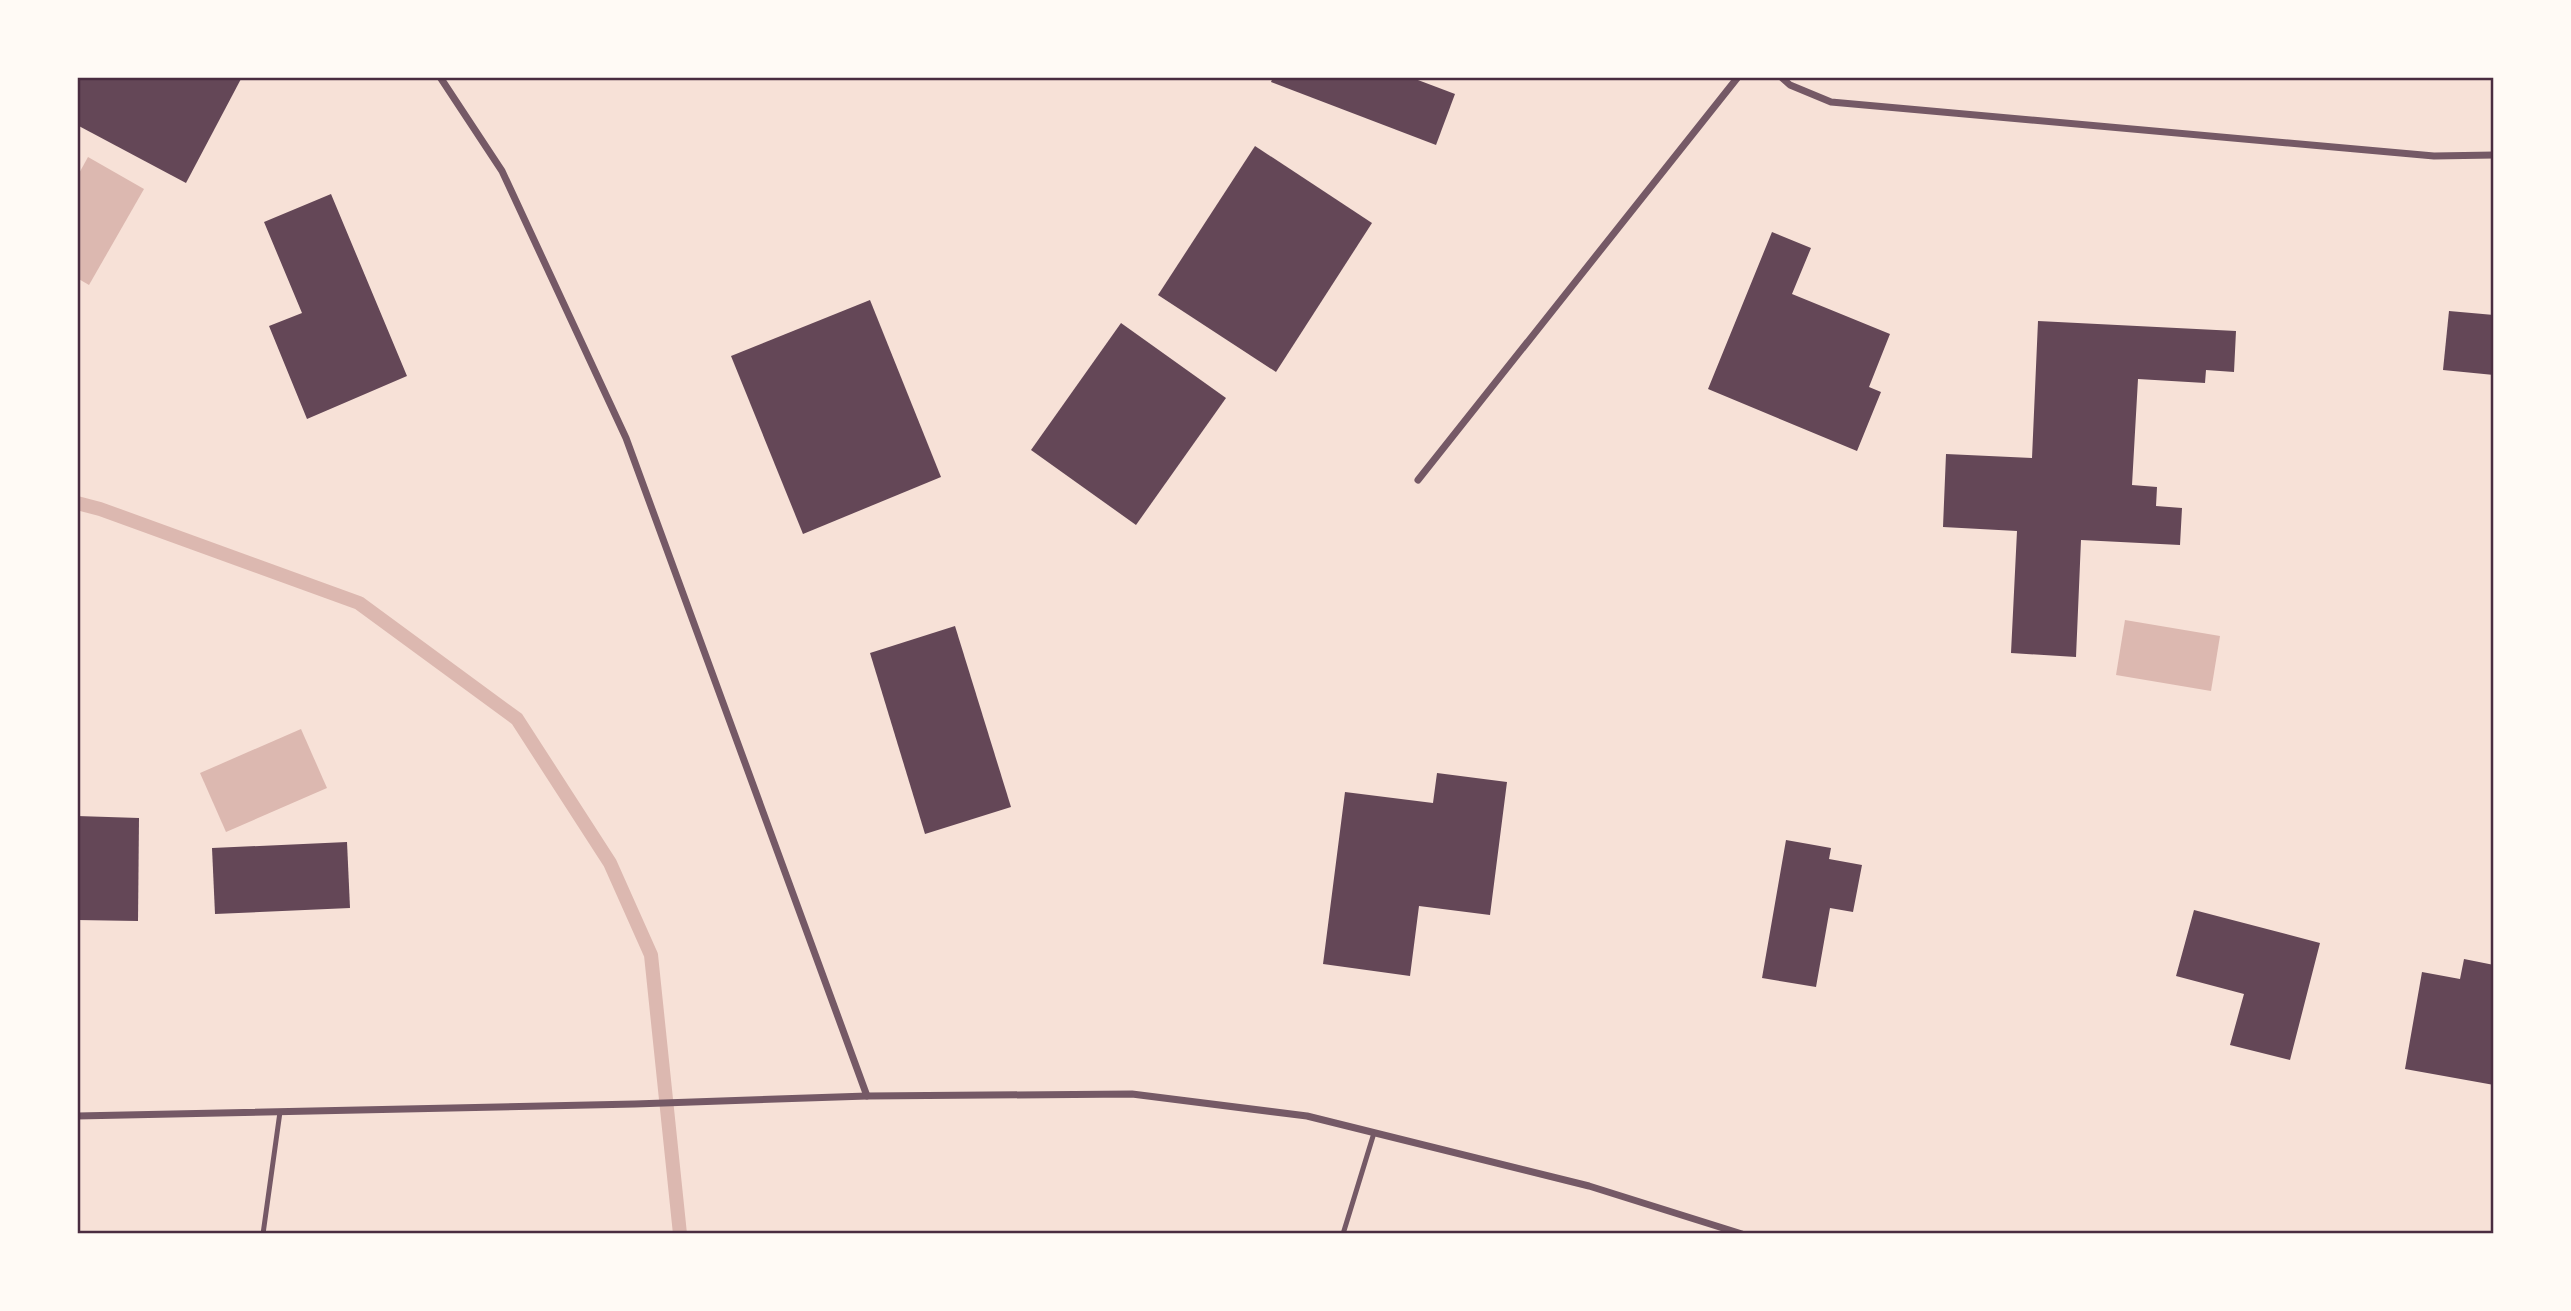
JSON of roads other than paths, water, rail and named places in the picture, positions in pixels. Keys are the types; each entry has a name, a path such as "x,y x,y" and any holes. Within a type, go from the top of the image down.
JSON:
{"street":[{"path":"440,77 502,171 626,438 867,1096"},
{"path":"1418,480 1738,77"},
{"path":"1781,77 1790,85 1831,102 2434,156 2494,155"},
{"path":"77,1116 635,1104 867,1096 1132,1094 1307,1116 1589,1186 1742,1234"}],"lane":[{"path":"262,1234 280,1112"},
{"path":"1343,1234 1374,1133"}],"waterway":[{"path":"77,503 359,603 517,719 610,863 651,955 680,1234"}]}
